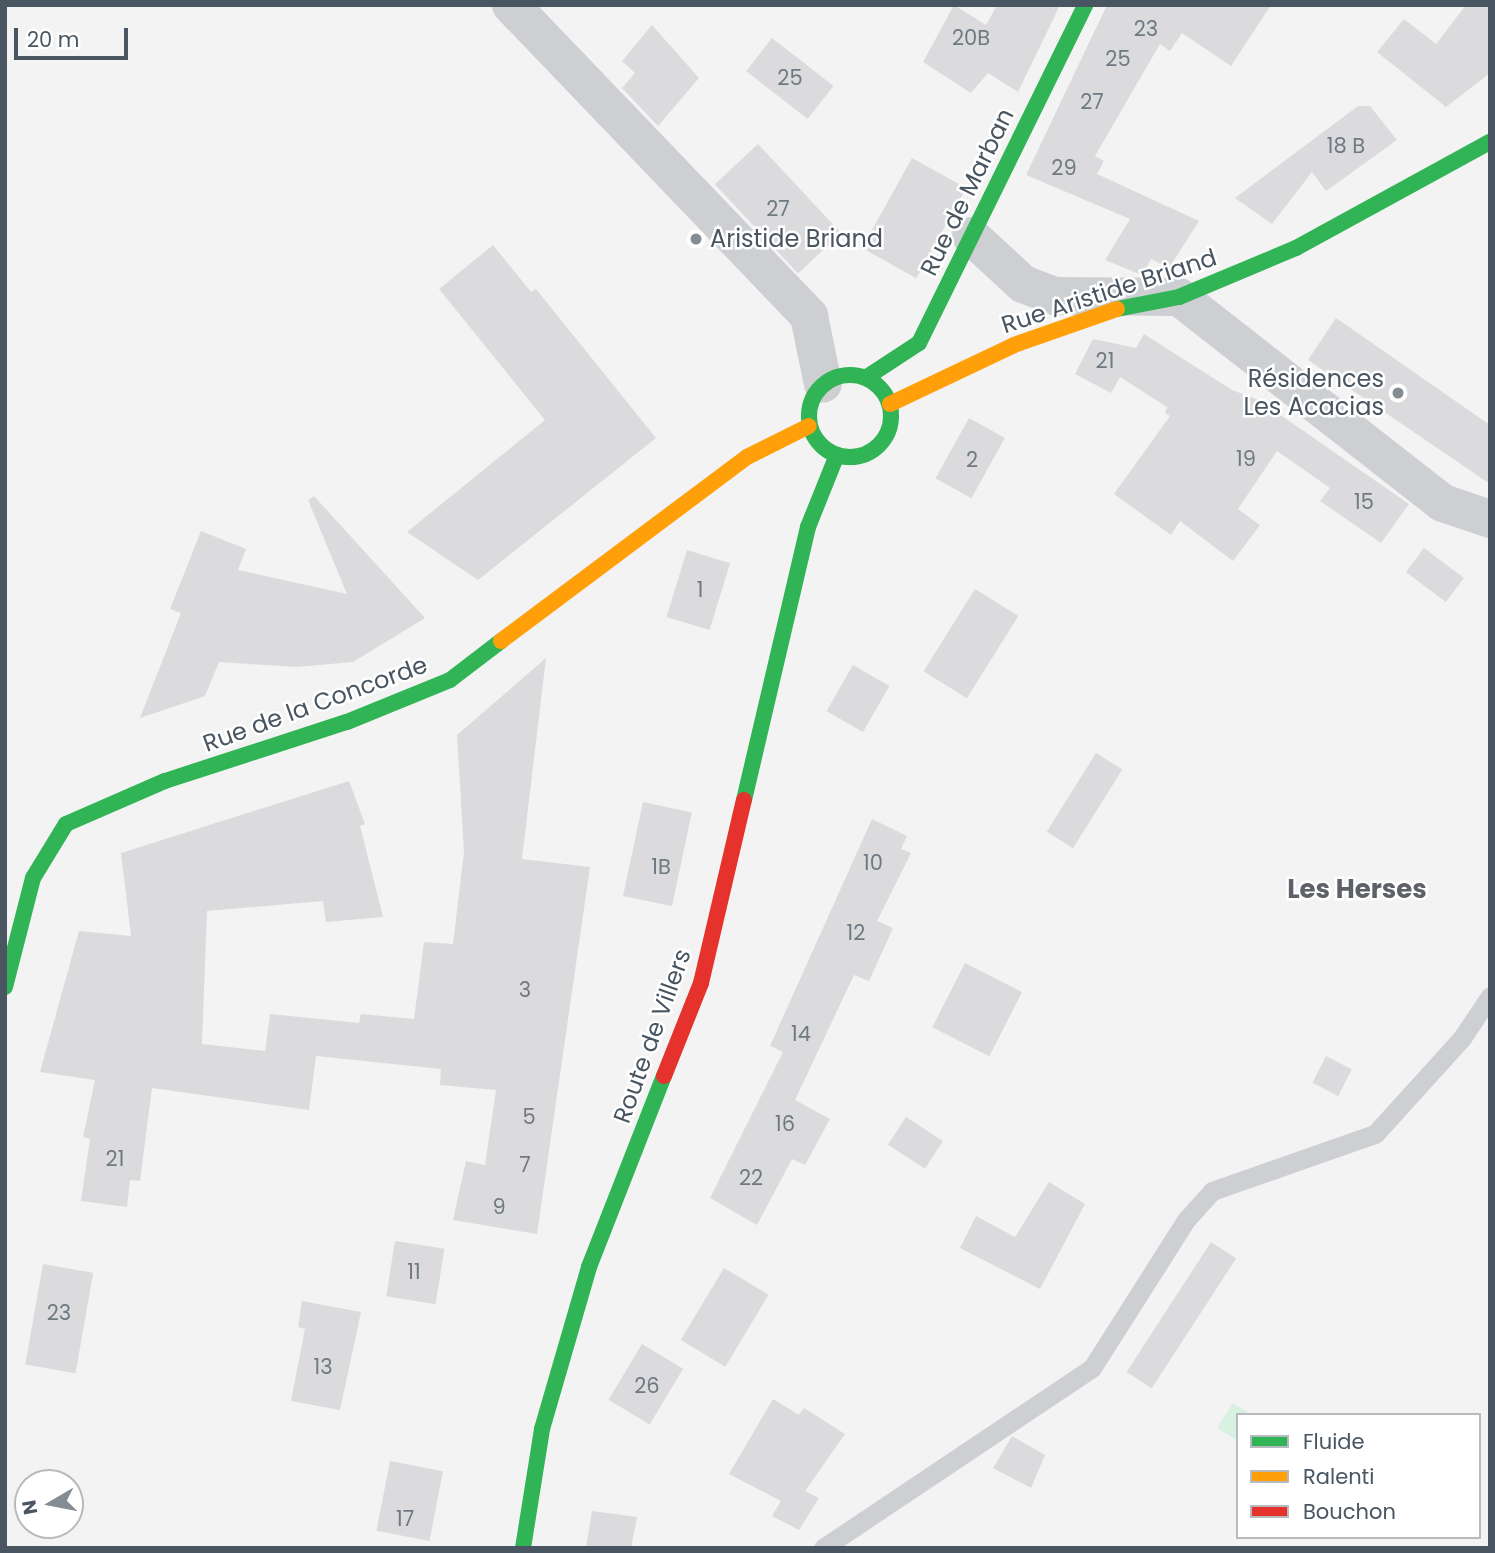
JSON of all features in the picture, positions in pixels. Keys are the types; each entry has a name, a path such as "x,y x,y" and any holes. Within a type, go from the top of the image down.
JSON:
{"main road":[{"name":"Rue de Marban","path":"867,377 919,343 1085,5"},
{"name":"Rue Aristide Briand","path":"890,404 1014,345 1091,316 1179,297 1296,248 1490,142"},
{"path":"844,374 867,377 890,404 889,429 874,450 862,456 837,455 815,438 809,426 810,402 823,384 844,374"},
{"name":"Rue de la Concorde","path":"5,987 33,878 66,824 165,781 346,722 450,680 747,457 809,426"},
{"name":"Route de Villers","path":"523,1548 542,1429 589,1267 701,983 808,527 837,455"}],"street":[{"path":"511,5 809,316 823,384"},
{"path":"971,236 1023,284 1054,296 1179,297 1443,503 1490,519"}],"lane":[{"path":"823,1548 1092,1368 1186,1220 1212,1191 1375,1134 1462,1038 1490,996"}],"green space":[{"path":"1233,1403 1249,1413 1236,1413 1236,1440 1217,1428"}],"building":[{"path":"954,5 986,25 997,5 1060,5 1018,92 988,73 971,93 923,62"},
{"path":"1107,5 1271,5 1231,66 1182,33 1170,51 1160,44 1095,156 1104,161 1097,174 1199,221 1169,268 1151,259 1142,275 1105,260 1130,219 1026,175"},
{"path":"1466,5 1490,5 1490,73 1446,107 1377,52 1404,19 1436,44"},
{"path":"652,25 699,78 658,126 622,88 635,73 622,61"},
{"path":"772,38 833,86 808,119 746,71"},
{"path":"1358,106 1370,106 1397,140 1326,191 1312,172 1272,224 1235,198"},
{"path":"758,144 841,233 798,273 715,184"},
{"path":"912,158 966,188 916,278 862,248"},
{"path":"493,245 531,292 536,289 656,438 478,580 407,532 545,420 439,289"},
{"name":"Résidences Les Acacias","path":"1336,318 1490,425 1490,484 1308,360"},
{"path":"1144,334 1232,390 1259,400 1409,504 1381,543 1320,501 1330,488 1277,451 1238,509 1260,525 1233,561 1180,521 1171,535 1114,494 1170,416 1165,413 1167,407 1120,377 1111,393 1075,374 1093,339 1136,348"},
{"path":"969,418 1005,438 971,498 936,478"},
{"path":"314,496 425,618 353,662 296,667 219,662 205,696 140,718 181,613 170,609 201,531 246,549 238,570 347,594 308,500"},
{"path":"1424,548 1464,578 1446,602 1406,572"},
{"path":"687,550 730,563 710,630 667,617"},
{"path":"975,589 1018,616 967,698 924,671"},
{"path":"546,658 522,859 590,867 537,1234 453,1220 466,1161 485,1165 496,1090 440,1085 441,1069 316,1056 309,1110 152,1088 140,1181 130,1180 127,1207 81,1201 90,1139 83,1137 95,1080 40,1072 79,931 131,936 121,853 349,781 365,824 360,826 383,917 326,922 323,901 207,911 202,1044 265,1051 270,1014 359,1023 361,1014 414,1019 424,942 453,944 464,852 457,735"},
{"path":"853,665 889,686 863,732 826,711"},
{"path":"1096,753 1122,769 1073,848 1047,832"},
{"path":"643,802 692,812 672,906 623,896"},
{"path":"872,819 907,836 901,849 911,853 877,921 893,928 869,981 854,975 795,1100 830,1119 805,1165 792,1159 757,1225 710,1198 783,1052 770,1046"},
{"path":"965,963 1022,992 989,1056 932,1027"},
{"path":"1326,1056 1352,1069 1338,1096 1312,1083"},
{"path":"906,1117 943,1141 925,1169 888,1145"},
{"path":"1049,1182 1085,1204 1040,1289 960,1248 976,1216 1015,1237"},
{"path":"395,1241 444,1249 436,1304 386,1296"},
{"path":"1211,1242 1236,1258 1152,1388 1127,1372"},
{"path":"43,1264 93,1273 76,1373 25,1364"},
{"path":"724,1268 769,1295 725,1367 681,1340"},
{"path":"302,1301 361,1312 340,1410 291,1401 305,1329 298,1327"},
{"path":"642,1344 683,1369 650,1424 609,1400"},
{"path":"773,1399 799,1415 804,1408 845,1434 805,1491 819,1498 799,1530 772,1516 781,1501 729,1474"},
{"path":"1012,1436 1045,1455 1031,1488 993,1468"},
{"path":"390,1461 443,1471 429,1541 376,1531"},
{"path":"592,1511 637,1517 631,1548 586,1548"}],"traffic: fast":[{"path":"867,377 919,343 1085,5"},
{"path":"1117,309 1179,297 1296,248 1490,142"},
{"path":"842,375 858,375 873,382 884,393 891,408 891,416 888,432 879,445 858,457 842,457 827,450 816,439 809,424 809,408 816,393 827,382 842,375"},
{"path":"744,800 808,527 837,455"},
{"path":"5,987 33,878 66,824 165,781 347,722 450,680 501,641"},
{"path":"523,1548 542,1429 589,1267 664,1076"}],"traffic: slow":[{"path":"890,404 1014,345 1117,309"},
{"path":"501,641 747,457 809,426"}],"traffic: jam":[{"path":"664,1076 701,983 744,800"}],"place":[{"name":"Aristide Briand","path":"696,239"},
{"name":"Résidences Les Acacias","path":"1398,393"}],"district":[{"name":"Les Herses","path":"1357,890"}]}
